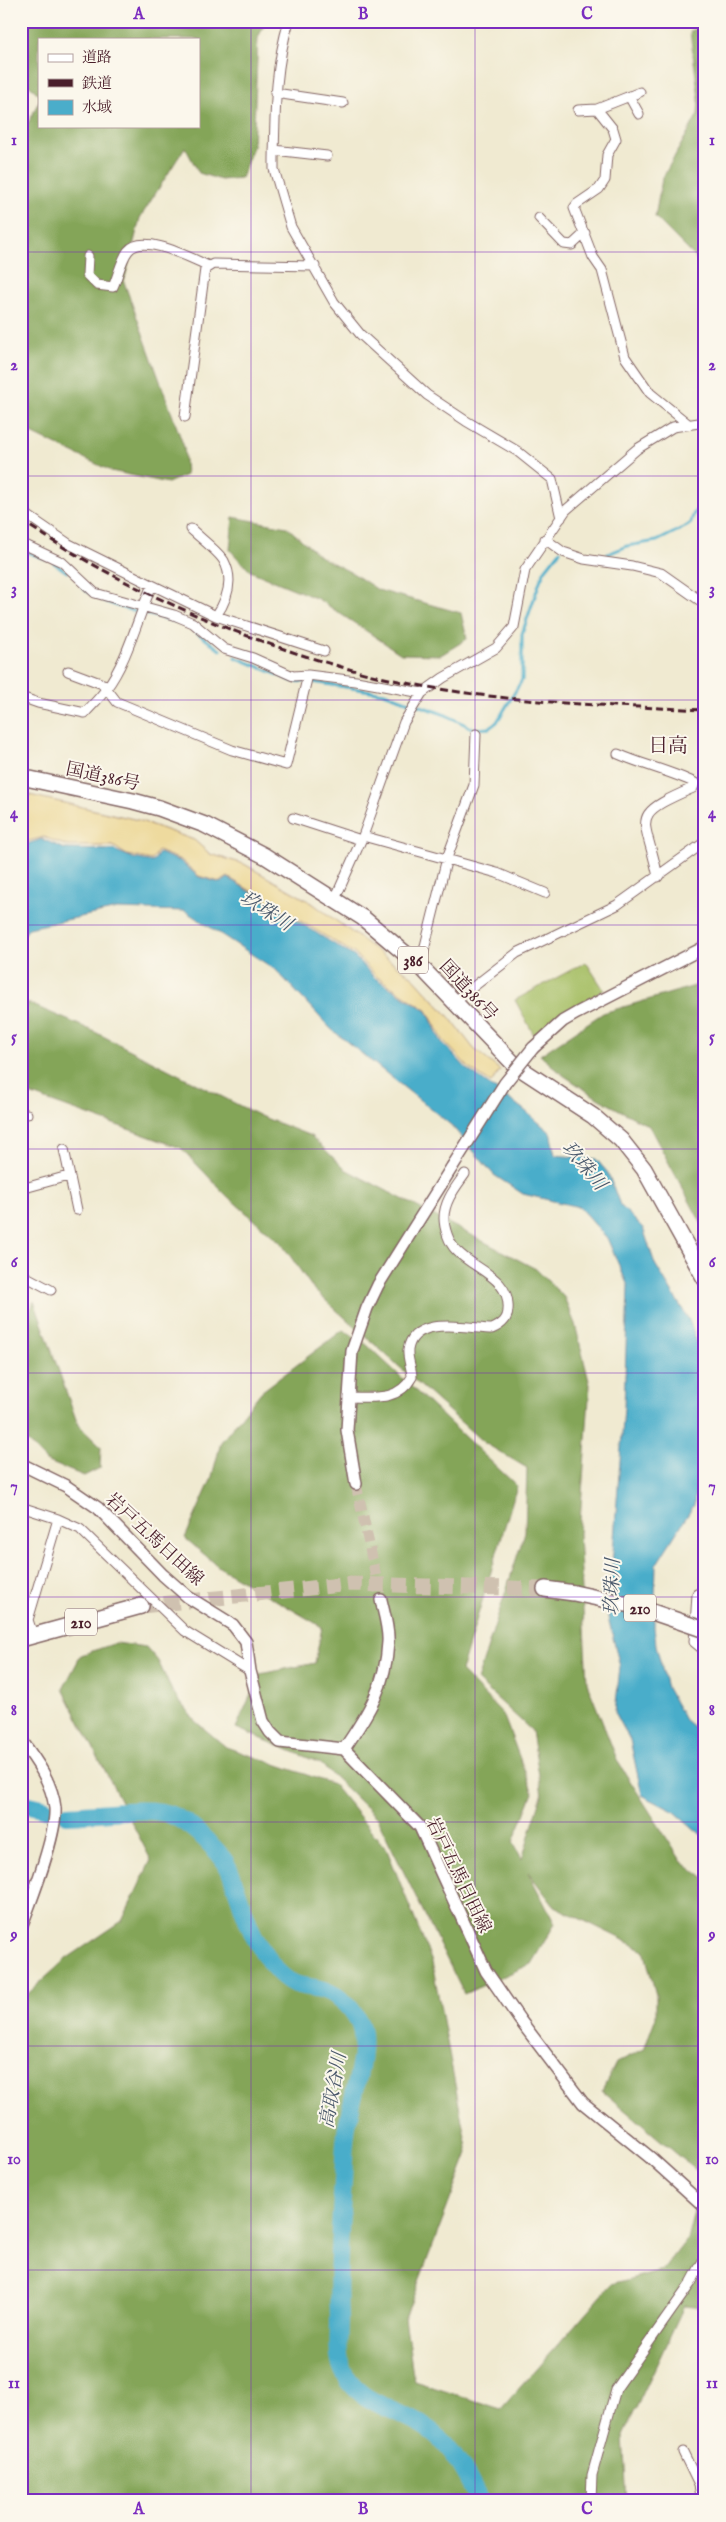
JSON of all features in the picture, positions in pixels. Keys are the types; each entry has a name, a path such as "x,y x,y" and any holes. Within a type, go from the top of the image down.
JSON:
{"highway":[{"name":"国道386号","path":"21,777 132,801 185,817 230,837 335,899 388,938 420,966 515,1065 588,1112 621,1140 644,1169 705,1279"},
{"name":"210","path":"545,1589 635,1606 705,1630"},
{"name":"210","path":"27,1637 140,1606"}],"main road":[{"path":"356,1484 347,1430 348,1397 352,1351 367,1308 378,1286 505,1083 533,1048 558,1025 577,1013 705,947"},
{"name":"岩戸五馬日田線","path":"21,1464 66,1486 98,1508 163,1575 188,1596 233,1625 246,1642 250,1672 263,1721 280,1742 344,1749 420,1827 486,1971 584,2103 652,2159 705,2207"},
{"path":"344,1749 372,1708 384,1673 388,1640 381,1600"},
{"path":"21,1740 39,1762 51,1793 55,1810 47,1849 21,1927"}],"street":[{"path":"289,21 283,42 275,93 274,169 291,227 334,302 360,334 427,395 466,422 517,451 552,479 561,518"},
{"path":"578,110 597,108 640,92"},
{"path":"275,93 343,103"},
{"path":"629,96 639,114"},
{"path":"597,108 613,129 616,139 607,155 605,180 598,189 574,208 593,258 602,270 626,357 650,393 687,423"},
{"path":"274,150 327,156"},
{"path":"540,218 564,244 572,245 585,234"},
{"path":"88,256 87,275 97,285 113,287 129,250 139,244 152,243 209,266"},
{"path":"185,417 205,269 213,264 314,266"},
{"path":"335,899 362,838 404,722 420,696 443,678 496,648 514,626 525,570 545,539 579,498 637,449 673,427 687,423 705,422"},
{"path":"21,511 69,544 216,616 324,651"},
{"path":"191,529 224,561 229,585 226,601 216,616"},
{"path":"545,539 559,549 584,559 632,566 661,573 705,604"},
{"path":"21,543 62,562 94,593 140,611 174,615 193,623 224,649 253,658 293,676 307,680 420,696"},
{"path":"21,697 38,703 85,712 107,687 127,648 140,611 152,585"},
{"path":"68,671 107,687 117,702 232,750 286,765 307,680"},
{"path":"420,966 447,858 474,785 476,734"},
{"path":"618,754 638,763 669,771 695,783 693,788 658,803 648,812 645,823 646,835 653,852 658,877"},
{"path":"293,818 362,838 447,858 497,873 545,893"},
{"path":"455,1001 517,953 617,906 705,842"},
{"path":"64,1150 68,1176 77,1210"},
{"path":"348,1397 397,1394 407,1388 412,1377 408,1353 411,1338 420,1329 434,1326 492,1329 501,1326 508,1314 509,1300 504,1288 492,1275 463,1257 454,1248 445,1228 446,1205 465,1174"},
{"path":"21,1189 68,1176"},
{"path":"21,1274 50,1290"},
{"path":"21,1507 58,1519 80,1529 185,1631 250,1672"},
{"path":"27,1637 28,1620 58,1519"},
{"path":"705,1591 697,1594 694,1642 705,1651"},
{"path":"591,2501 592,2475 616,2390 686,2291 705,2257"},
{"path":"684,2452 699,2485 702,2501"}],"green space":[{"path":"21,21 266,21 258,38 253,147 241,178 221,180 199,173 185,147 140,218 124,282 184,447 186,475 168,483 111,471 21,428 21,137 38,103 38,128 200,128 200,38 38,38 38,94 21,76"},
{"path":"705,22 705,275 694,256 655,217 662,179 698,114 699,99 690,32"},
{"path":"233,517 287,527 321,557 354,574 378,590 461,613 467,639 441,655 401,654 318,599 250,571 230,550"},
{"path":"586,962 604,990 566,1012 534,1035 515,1000"},
{"path":"705,983 705,1230 649,1126 599,1099 563,1075 540,1055 603,1013"},
{"path":"21,1000 91,1030 260,1116 311,1136 345,1169 536,1269 564,1297 575,1324 590,1385 579,1534 587,1683 618,1762 682,1862 705,1879 705,2308 684,2306 623,2436 627,2501 21,2501 21,2000 66,1959 122,1921 151,1860 63,1689 81,1655 116,1643 146,1647 158,1661 173,1693 195,1721 226,1747 333,1784 387,1850 432,1962 468,2153 405,2318 414,2381 501,2409 611,2284 663,2270 687,2239 703,2176 602,2091 616,2063 644,2049 656,2017 656,1995 644,1950 554,1906 528,1872 555,1924 531,1964 464,1994 377,1818 320,1763 236,1728 260,1674 315,1663 322,1627 219,1567 185,1538 211,1480 221,1442 261,1392 343,1330 366,1344 517,1486 461,1671 503,1714 533,1793 513,1842 522,1859 542,1795 532,1731 477,1680 525,1532 527,1468 483,1442 314,1290 281,1243 227,1196 181,1148 21,1091"},
{"path":"34,1301 78,1425 101,1447 100,1468 84,1476 46,1461 28,1442 21,1442 21,1338"}],"sand":[{"path":"21,793 138,820 194,840 210,854 244,864 312,903 414,978 450,1018 474,1049 500,1070 491,1083 470,1069 443,1040 427,1010 377,977 355,954 228,877 220,882 199,876 181,860 158,851 152,860 127,855 113,846 67,846 44,837 21,843"}],"water":[{"name":"玖珠川","path":"42,839 65,849 114,850 133,858 153,862 159,853 180,861 199,877 221,883 228,878 355,957 375,978 427,1011 441,1041 468,1070 523,1109 550,1132 555,1155 596,1159 608,1173 620,1205 643,1228 655,1264 689,1320 705,1364 705,1406 694,1505 656,1565 654,1627 656,1645 667,1688 685,1720 705,1736 705,1838 675,1812 642,1795 630,1740 615,1712 620,1667 608,1617 624,1408 628,1286 607,1238 579,1207 523,1194 494,1175 451,1125 331,1029 276,970 185,911 117,909 29,928 21,939 21,846"}],"waterway":[{"path":"608,554 627,546 657,541 687,526 691,523 696,510 705,508"},
{"path":"21,550 46,559"},
{"path":"235,657 293,681 313,682 384,693 446,715 474,729 489,728 497,722 522,680 522,634 545,570 560,551"},
{"path":"54,563 67,572"},
{"path":"82,587 91,594 115,606 181,623 191,628 220,650"},
{"name":"高取谷川","path":"21,1803 46,1809"},
{"name":"高取谷川","path":"67,1815 150,1811 162,1812 185,1822 205,1839 229,1869 256,1940 276,1970 293,1983 323,1990 336,1996 346,2004 359,2022 362,2033 361,2061 346,2133 340,2232 338,2301 340,2362 346,2377 366,2397 419,2423 439,2438 459,2463 480,2501"}],"tunnel":[{"path":"356,1484 381,1600"},
{"path":"141,1606 350,1584 545,1589"}],"railway":[{"path":"21,520 68,550 172,605 285,649 342,667 398,681 453,691 516,699 705,710"}],"district":[{"name":"日高","path":"668,745"}]}
